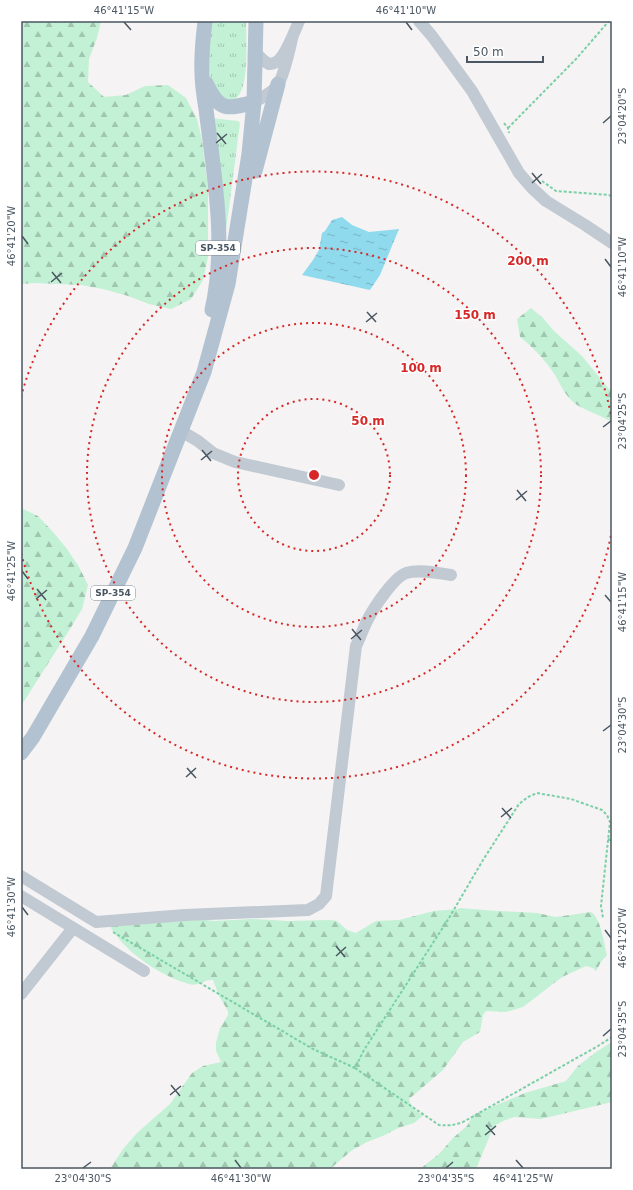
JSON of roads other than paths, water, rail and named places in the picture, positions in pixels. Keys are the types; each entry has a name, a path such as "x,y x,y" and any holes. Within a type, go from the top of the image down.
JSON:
{"main road":[{"name":"SP-354","path":"183,426 214,298 218,268 218,231 215,188 202,72 202,46 205,21"},
{"name":"SP-354","path":"21,753 33,737 88,642 135,548 204,372 228,284 249,154 254,102 256,21"},
{"path":"202,72 214,98 224,107 254,102"},
{"path":"228,284 237,260 260,151 278,84"}],"street":[{"path":"256,52 269,64 273,64 278,61 292,38 299,21"},
{"path":"419,21 432,36 472,91 519,173 532,188 546,201 585,224 612,243"},
{"path":"254,102 268,94 278,84 287,61 292,38"},
{"path":"183,426 198,441 213,452 234,462 339,486"},
{"path":"21,876 96,922 185,915 308,910 319,904 326,896 356,646 368,620 396,579 406,573 424,571 451,575"},
{"path":"21,896 144,971"},
{"path":"21,994 73,928"}],"water":[{"path":"342,217 352,225 369,232 399,229 380,275 370,290 302,275 319,250 322,233 332,220"}]}
